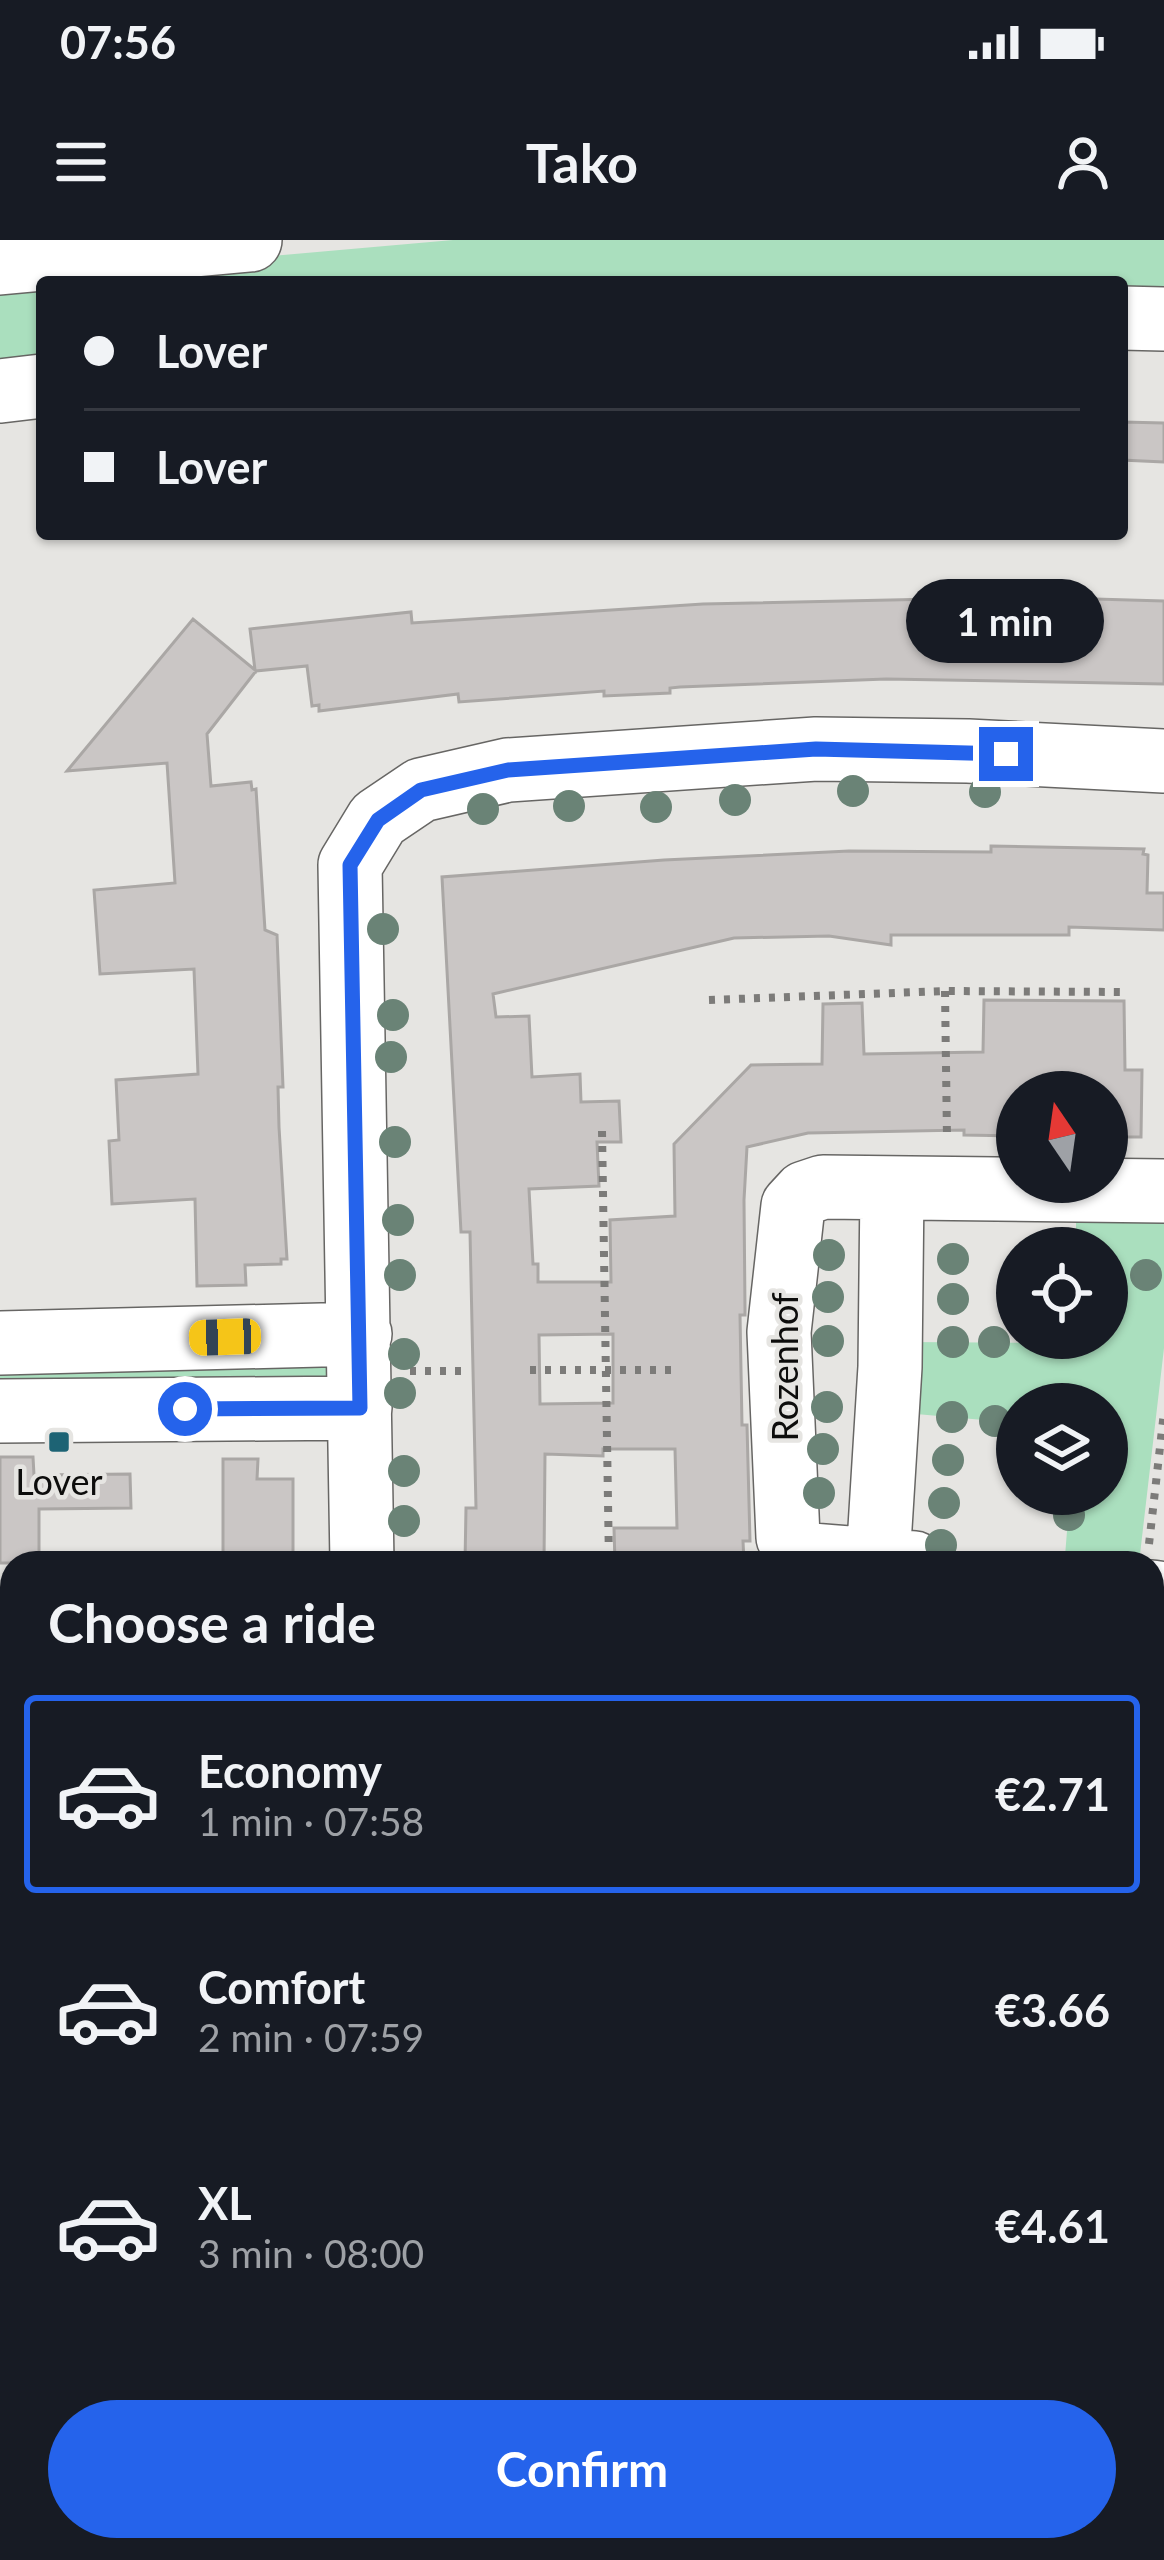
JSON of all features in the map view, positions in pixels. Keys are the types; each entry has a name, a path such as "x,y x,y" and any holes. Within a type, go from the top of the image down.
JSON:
{"street":[{"path":"0,263 237,241"},
{"path":"1128,318 1164,319"},
{"path":"0,391 36,387"},
{"path":"362,1551 350,865 378,820 421,790 508,770 649,758 837,749 1164,761"},
{"name":"Rozenhof","path":"802,1551 788,1537 779,1332 793,1206 806,1193 823,1187 1164,1192"},
{"name":"Rozenhof","path":"896,1551 890,1366 920,1188"},
{"path":"0,1342 360,1334"},
{"path":"0,1411 360,1408"}],"path":[{"path":"920,1188 945,991"},
{"path":"710,1000 945,991 1126,992"},
{"path":"602,1131 609,1551"},
{"path":"530,1370 677,1370"},
{"path":"1156,1551 1164,1412"}],"green space":[{"path":"453,240 1164,240 1164,289 1128,286 1128,276 45,276"},
{"path":"36,277 36,363 0,368 0,280"},
{"path":"1076,1210 1164,1210 1164,1348 1140,1551 1065,1551 1068,1515 1128,1515 1128,1383 996,1383 996,1421 905,1413 905,1342 996,1343 996,1359 1128,1359 1128,1227 1076,1227"},
{"path":"0,1357 335,1359 333,1385 0,1399"}],"building":[{"path":"1128,422 1164,423 1164,462 1128,460"},
{"path":"1026,597 1164,601 1164,684 886,679 459,702 458,694 319,711 319,705 312,706 307,666 256,671 207,734 211,786 251,782 252,790 256,789 265,930 277,935 283,1087 278,1087 279,1127 287,1259 281,1259 281,1264 245,1265 246,1285 197,1286 195,1199 112,1204 109,1141 119,1140 116,1080 198,1074 194,969 100,974 94,890 175,883 167,763 67,771 193,619 255,670 250,629 411,612 412,623 703,604"},
{"path":"991,846 1144,849 1147,893 1164,893 1164,930 1069,927 1069,935 891,935 891,945 829,936 734,938 493,994 496,1017 529,1016 532,1077 580,1074 581,1102 619,1101 621,1142 597,1142 599,1186 529,1189 538,1282 611,1282 610,1220 675,1216 674,1144 751,1065 822,1064 823,1004 862,1003 864,1054 983,1052 984,1000 1124,1001 1125,1070 1142,1070 1141,1137 1128,1137 1128,1071 996,1071 996,1136 964,1135 964,1130 808,1133 747,1147 745,1315 740,1315 750,1541 743,1541 743,1551 615,1551 614,1528 677,1528 675,1449 603,1449 603,1456 545,1454 544,1551 465,1551 466,1508 476,1508 470,1232 461,1232 442,877 849,851 991,852","holes":["613,1334 613,1403 540,1404 539,1335"]},
{"path":"0,1457 33,1457 34,1475 130,1474 131,1508 39,1509 39,1551 0,1551"},
{"path":"223,1459 258,1459 257,1479 293,1479 293,1551 223,1551"}],"place":[{"name":"Lover","path":"59,1442"}],"route":[{"path":"185,1409 360,1408 350,865 378,820 421,790 508,770 816,749 1006,754"}]}
